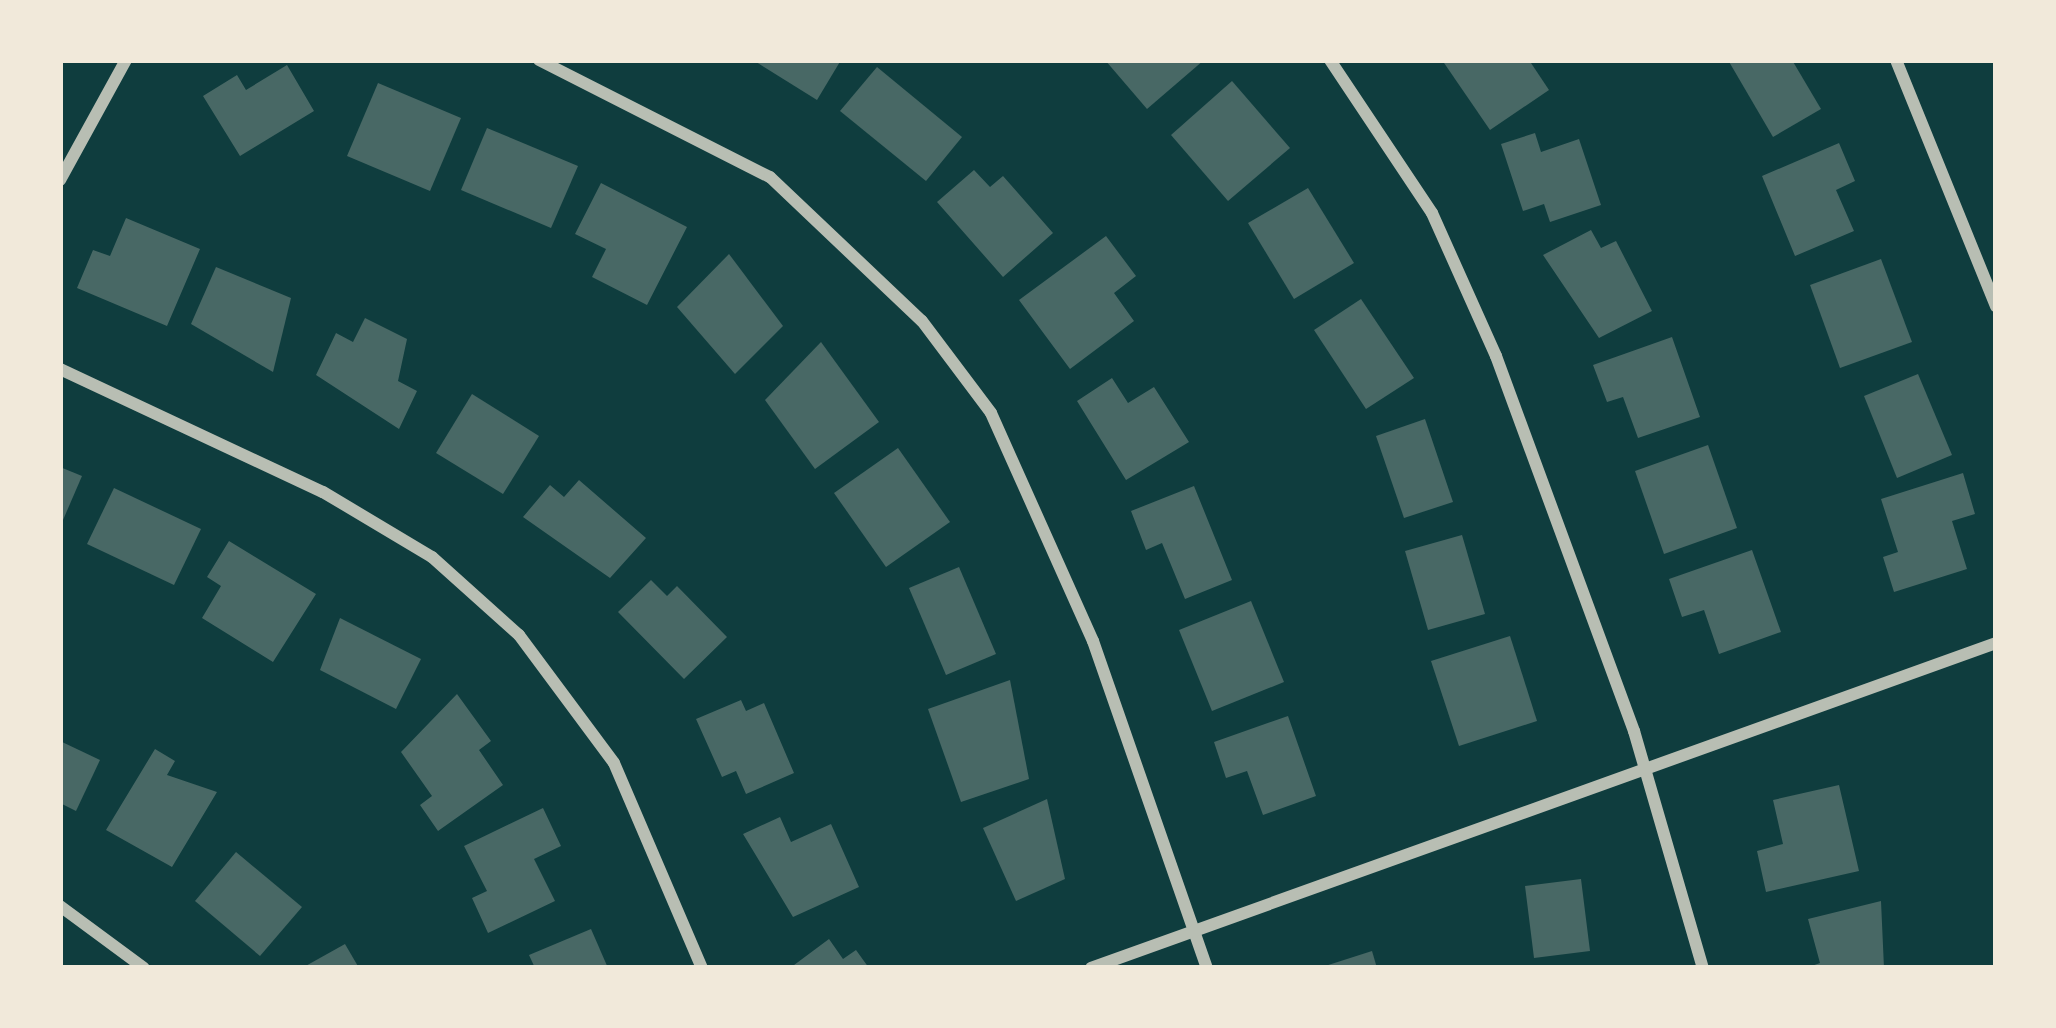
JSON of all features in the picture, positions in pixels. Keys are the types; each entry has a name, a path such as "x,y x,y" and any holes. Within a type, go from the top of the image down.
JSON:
{"street":[{"path":"60,180 126,60"},
{"path":"539,60 770,177 922,321 991,413 1049,529 1207,968"},
{"path":"1330,60 1432,213 1469,295 1646,772 1703,968"},
{"path":"1896,60 1996,306"},
{"path":"60,369 323,492 432,557 519,635 614,763 702,968"},
{"path":"1091,968 1996,643"},
{"path":"60,906 144,968"}],"building":[{"path":"753,60 841,60 817,100"},
{"path":"1105,60 1204,60 1147,109"},
{"path":"1442,60 1529,60 1549,90 1490,130"},
{"path":"1728,60 1792,60 1821,109 1773,137"},
{"path":"287,65 314,111 240,156 203,96 237,75 246,90"},
{"path":"877,67 962,137 926,181 840,111"},
{"path":"1232,81 1290,148 1228,201 1171,135"},
{"path":"378,83 461,118 430,191 347,156"},
{"path":"487,128 578,166 551,228 461,190"},
{"path":"1535,133 1541,152 1579,139 1601,205 1550,222 1544,204 1523,211 1501,144"},
{"path":"1839,143 1855,181 1836,190 1854,231 1795,256 1762,176"},
{"path":"974,170 990,187 1003,176 1053,233 1003,277 937,202"},
{"path":"601,183 687,227 647,305 592,277 606,249 575,234"},
{"path":"1308,188 1354,263 1294,299 1248,223"},
{"path":"126,218 200,249 167,326 77,288 93,250 110,256"},
{"path":"1591,230 1601,248 1616,241 1652,311 1599,338 1543,255"},
{"path":"1106,236 1136,276 1114,293 1134,321 1070,369 1019,300"},
{"path":"729,254 783,326 735,374 677,307"},
{"path":"1881,259 1912,342 1840,368 1810,285"},
{"path":"216,267 291,298 273,372 191,324"},
{"path":"1361,299 1414,378 1366,409 1314,330"},
{"path":"365,318 407,339 398,381 417,391 399,429 316,375 336,333 353,342"},
{"path":"1672,337 1700,417 1638,438 1623,397 1607,402 1593,365"},
{"path":"821,342 879,422 815,469 765,400"},
{"path":"1918,374 1952,455 1897,478 1864,396"},
{"path":"1112,378 1128,403 1154,387 1189,442 1126,480 1077,401"},
{"path":"472,394 539,436 503,494 436,453"},
{"path":"1425,419 1453,502 1404,518 1376,436"},
{"path":"1708,445 1737,528 1664,554 1635,471"},
{"path":"898,448 950,522 886,567 834,493"},
{"path":"60,467 82,476 60,527"},
{"path":"1963,473 1975,514 1952,521 1967,569 1894,592 1883,557 1898,552 1881,499"},
{"path":"579,480 646,538 610,578 523,517 550,485 564,497"},
{"path":"1194,486 1232,580 1185,599 1162,543 1146,550 1131,511"},
{"path":"114,488 201,529 174,585 87,544"},
{"path":"1462,535 1485,614 1428,630 1405,551"},
{"path":"229,541 316,594 273,662 202,618 221,586 207,577"},
{"path":"1752,550 1781,632 1719,654 1704,610 1682,617 1669,579"},
{"path":"959,567 996,654 946,675 909,588"},
{"path":"651,580 667,596 677,586 727,637 684,679 618,612"},
{"path":"1251,601 1284,682 1212,711 1179,630"},
{"path":"340,618 421,659 396,709 320,670"},
{"path":"1510,636 1537,721 1459,746 1431,661"},
{"path":"1010,680 1029,779 961,802 928,709"},
{"path":"457,694 491,741 479,750 503,785 438,831 420,805 432,796 401,752"},
{"path":"741,700 746,711 764,703 794,773 746,794 736,771 722,777 696,719"},
{"path":"1288,716 1316,796 1263,815 1247,771 1226,778 1214,742"},
{"path":"60,741 100,760 76,811 60,803"},
{"path":"155,749 175,761 167,775 217,792 172,867 106,830"},
{"path":"1839,785 1859,871 1766,892 1757,851 1783,844 1773,800"},
{"path":"1047,799 1065,879 1016,901 983,828"},
{"path":"543,808 561,846 534,859 555,901 488,933 472,898 487,891 464,846"},
{"path":"780,817 791,842 831,824 859,887 793,917 743,834"},
{"path":"236,852 302,907 260,956 195,901"},
{"path":"1581,879 1590,951 1534,958 1525,886"},
{"path":"1881,901 1884,968 1806,968 1820,963 1808,919"},
{"path":"591,929 608,968 535,968 529,955"},
{"path":"829,939 843,959 856,950 869,968 790,968"},
{"path":"345,944 359,968 302,968"},
{"path":"1372,951 1377,968 1322,968 1322,967"}]}
